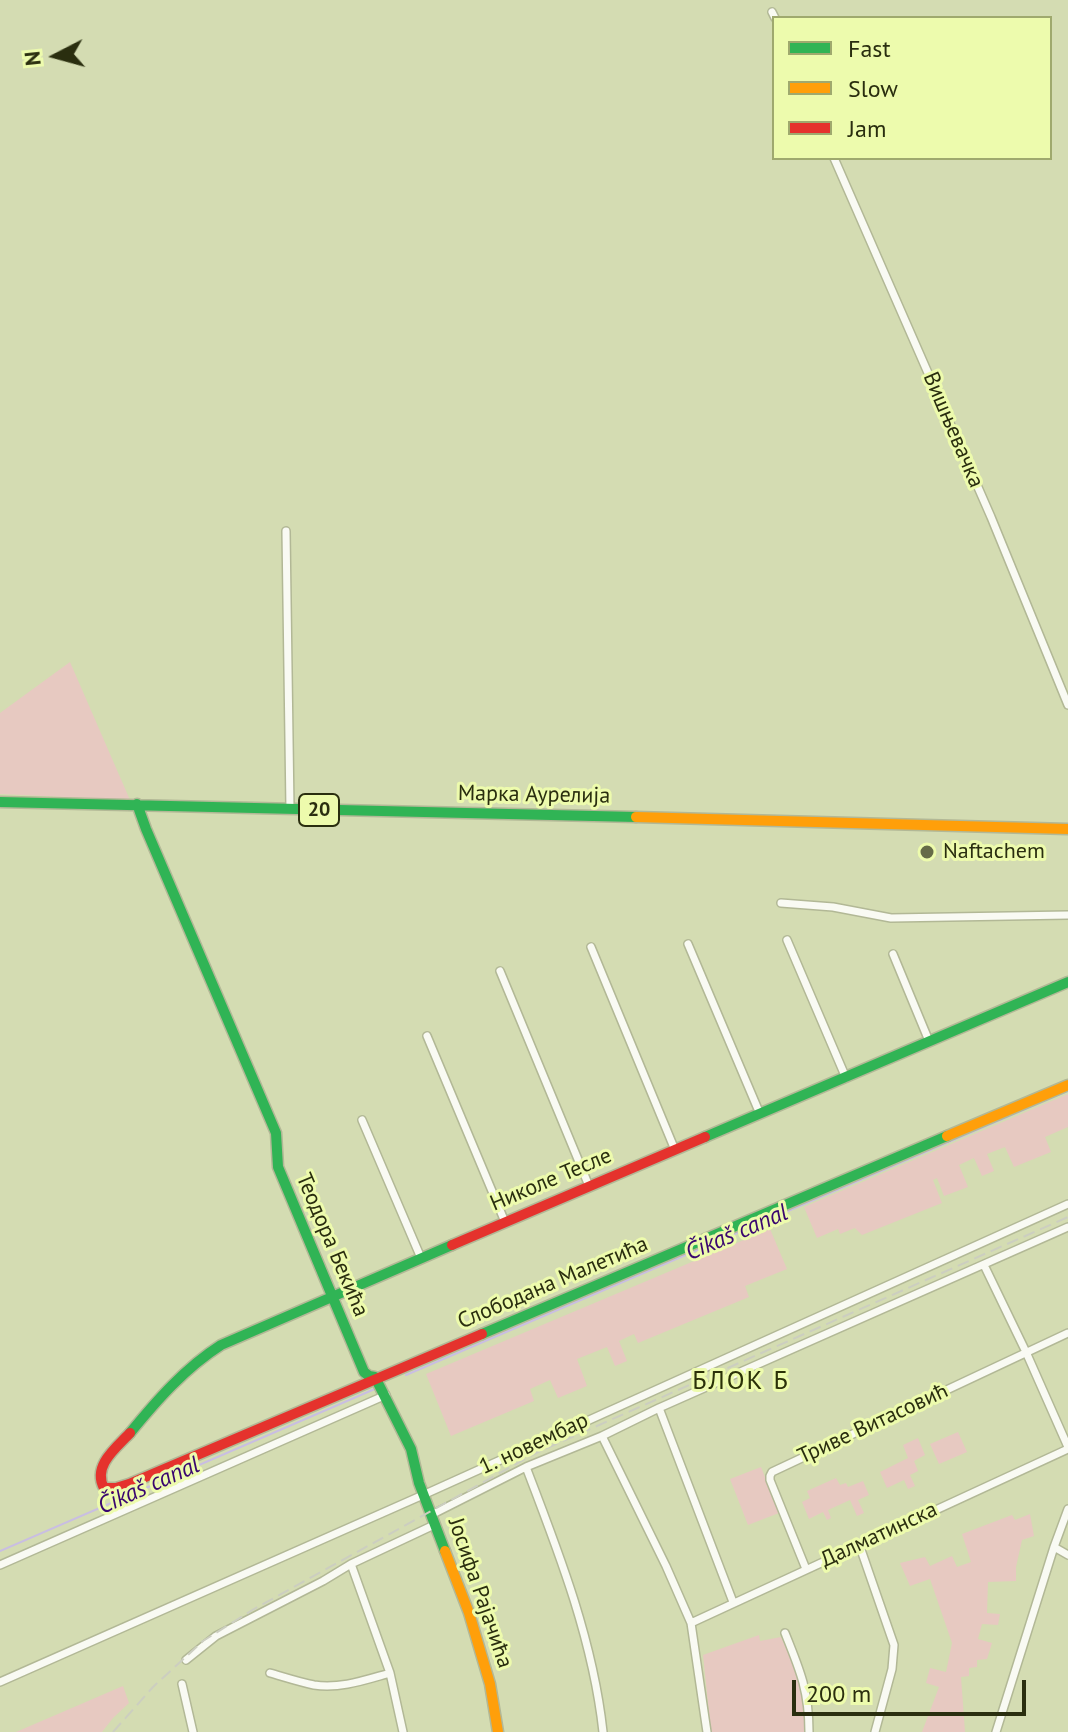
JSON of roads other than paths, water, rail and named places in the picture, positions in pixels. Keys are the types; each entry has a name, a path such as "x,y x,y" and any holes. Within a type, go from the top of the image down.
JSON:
{"street":[{"name":"Вишњевачка","path":"835,160 991,517 1068,705"},
{"path":"286,531 290,809"},
{"name":"Марка Аурелија","path":"0,802 1068,829"},
{"name":"Теодора Бекића","path":"137,804 276,1133 278,1167 331,1296 364,1372 377,1380 411,1449 433,1520"},
{"path":"781,903 833,907 891,918 1068,915"},
{"path":"787,940 846,1078"},
{"path":"688,944 760,1114"},
{"path":"591,947 675,1150"},
{"path":"893,954 929,1041"},
{"path":"500,971 589,1186"},
{"name":"Николе Тесле","path":"100,1479 106,1460 171,1386 204,1354 221,1345 1068,982"},
{"path":"427,1036 505,1222"},
{"name":"Слободана Малетића","path":"100,1479 104,1488 129,1484 1068,1085"},
{"path":"362,1120 421,1258"},
{"name":"1. новембар","path":"0,1682 1068,1204"},
{"name":"1. новембар","path":"186,1660 216,1636 323,1581 526,1467 602,1436 1068,1227"},
{"path":"984,1265 1068,1448"},
{"name":"Триве Витасовић","path":"806,1569 770,1480 772,1472 1068,1333"},
{"path":"0,1565 385,1394"},
{"path":"659,1408 733,1602"},
{"path":"602,1436 691,1623 707,1732"},
{"name":"Далматинска","path":"691,1623 1068,1448"},
{"path":"526,1467 559,1552 580,1619 603,1732"},
{"path":"996,1732 1068,1509"},
{"name":"Јосифа Рајачића","path":"433,1520 479,1642 498,1732"},
{"path":"859,1544 894,1645 892,1669 875,1732"},
{"path":"1054,1547 1068,1555"},
{"path":"351,1564 390,1673 403,1732"},
{"path":"785,1633 806,1688 809,1732"},
{"path":"270,1673 314,1685 334,1686 390,1673"},
{"path":"182,1684 193,1732"}],"waterway":[{"name":"Čikaš canal","path":"406,1375 1068,1091"},
{"name":"Čikaš canal","path":"0,1551 377,1388"}],"railway":[{"path":"113,1732 153,1687 203,1641 254,1609 536,1453 1068,1217"}],"place":[{"name":"Naftachem","path":"927,852"}],"district":[{"name":"БЛОК Б","path":"741,1382"}]}
